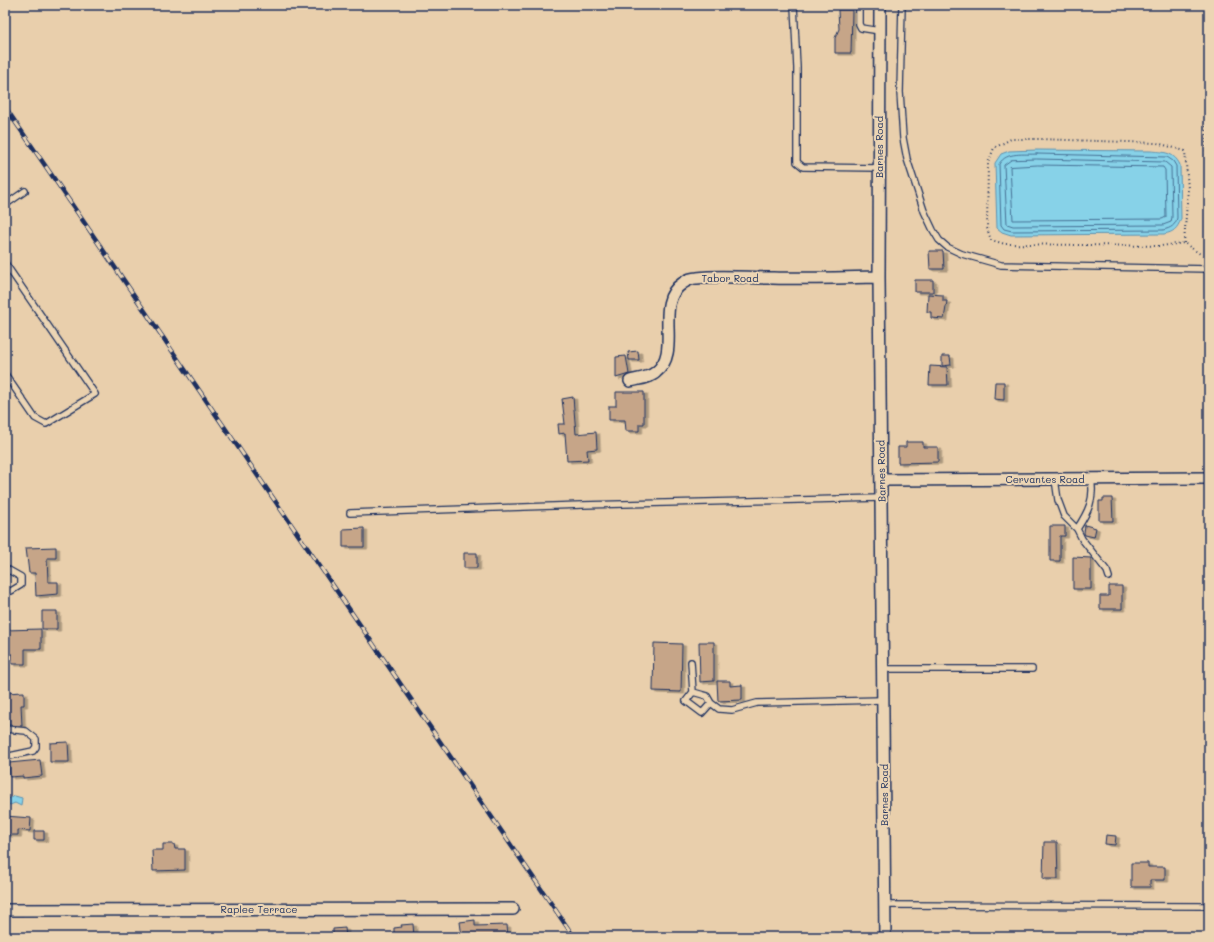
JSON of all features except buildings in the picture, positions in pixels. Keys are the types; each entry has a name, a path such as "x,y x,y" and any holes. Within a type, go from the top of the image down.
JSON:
{"street":[{"name":"Barnes Road","path":"880,5 879,277 885,937"},
{"name":"Tabor Road","path":"630,381 655,373 662,366 667,353 668,312 670,301 676,289 690,279 710,277 826,279 879,277"},
{"name":"Cervantes Road","path":"882,480 1209,478"},
{"name":"Raplee Terrace","path":"5,910 513,909"}],"lane":[{"path":"794,5 797,68 797,162 803,167 879,168"},
{"path":"859,5 859,24 861,28 880,31"},
{"path":"902,5 900,92 903,138 907,159 922,204 933,230 939,240 947,247 962,254 1001,265 1209,269"},
{"path":"5,205 25,191"},
{"path":"5,263 95,394 46,424 35,418 5,374"},
{"path":"1055,478 1060,507 1064,516 1077,529 1082,539 1107,571 1109,577"},
{"path":"1077,529 1091,506 1091,479"},
{"path":"350,513 567,505 882,498"},
{"path":"5,568 21,577 21,585 17,589 5,591"},
{"path":"691,662 693,692 686,702 702,713 711,703"},
{"path":"883,669 1032,669"},
{"path":"693,692 707,696 711,703 719,709 732,710 757,703 883,700"},
{"path":"5,729 26,731 36,739 36,747 33,751 5,757"},
{"path":"884,905 1209,906"}],"path":[{"path":"1209,114 1206,114 1207,236 1209,240"},
{"path":"1184,243 1188,189 1185,151 1157,143 1039,139 1011,139 994,148 988,163 987,228 991,240 1005,244 1160,246 1184,243 1209,260"}],"water":[{"path":"1009,151 1150,151 1164,152 1172,155 1180,165 1181,219 1178,225 1175,230 1164,234 1011,235 1002,232 997,228 995,163 1001,154"},
{"path":"15,796 22,798 21,806 15,803 10,805 7,803 8,799"}],"railway":[{"path":"5,107 574,937"}]}
